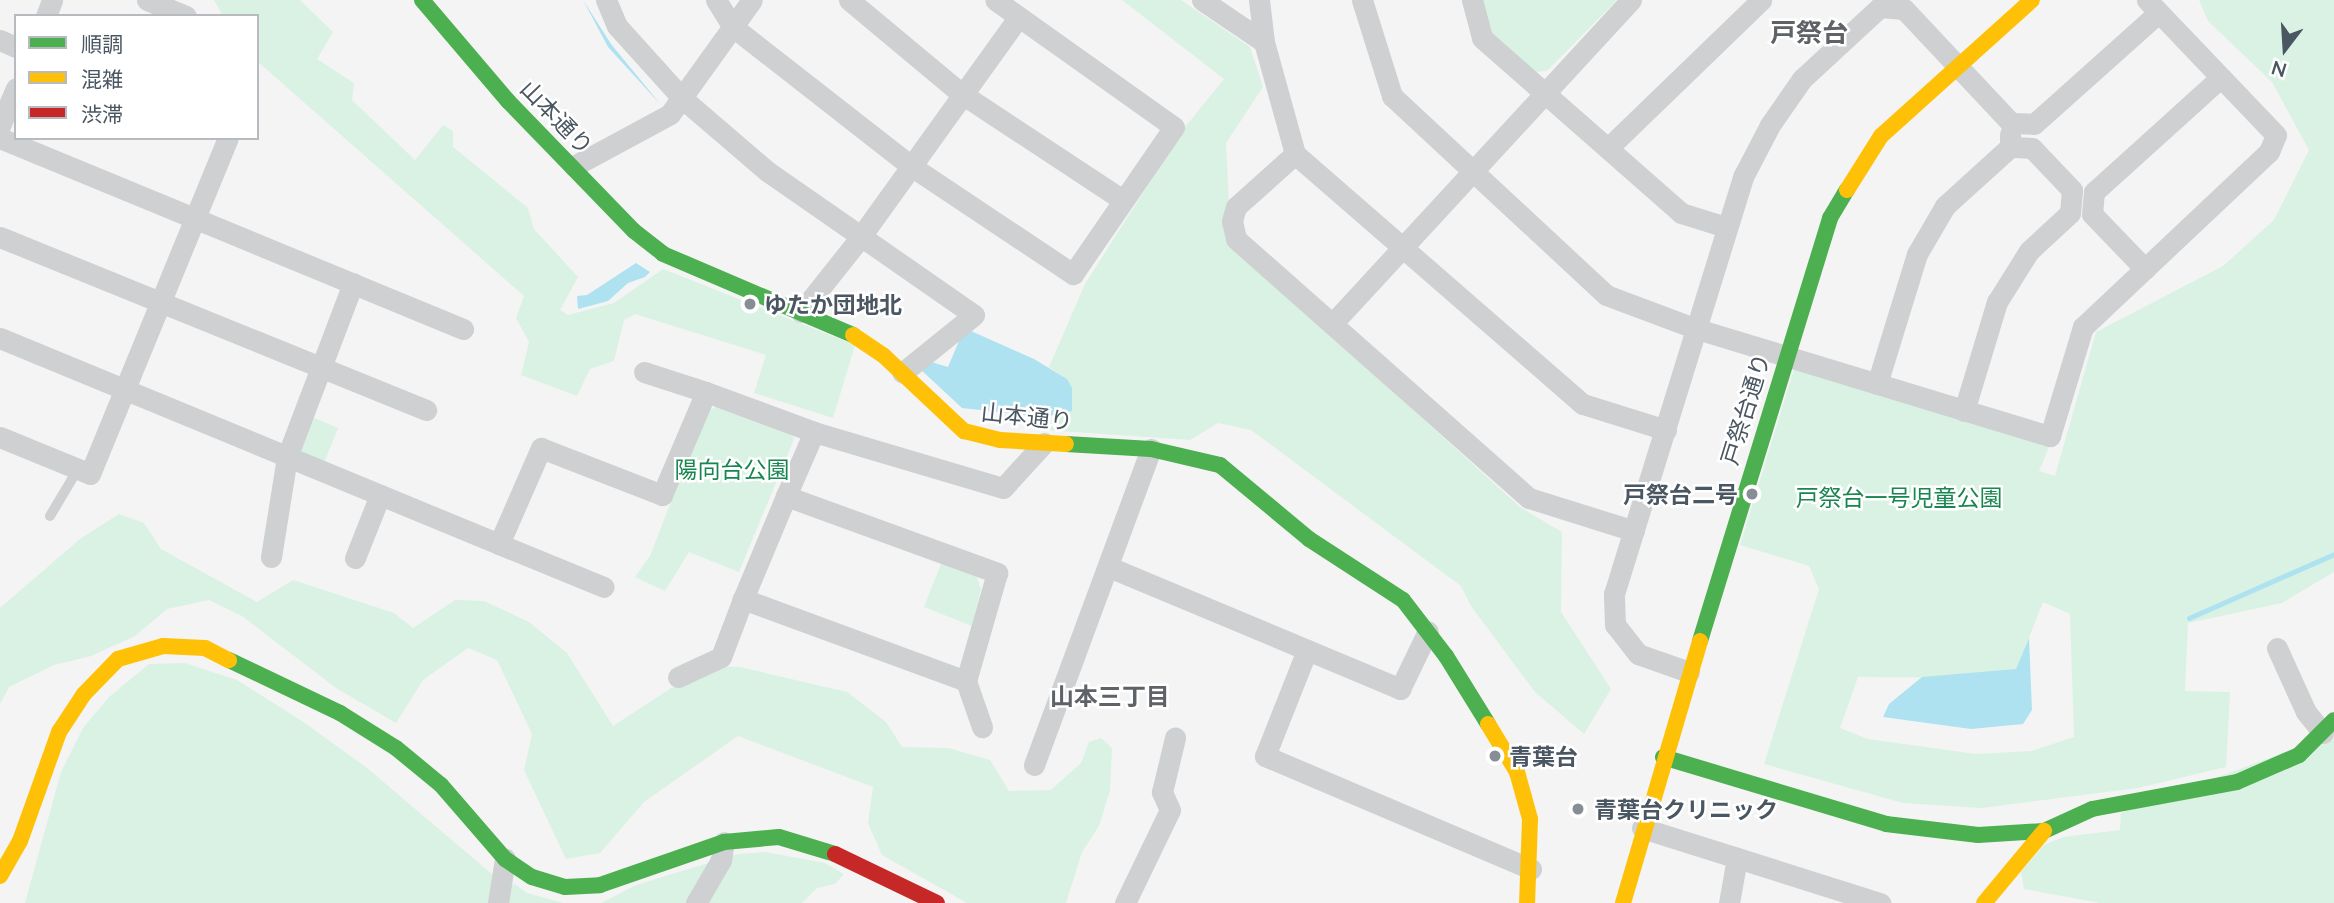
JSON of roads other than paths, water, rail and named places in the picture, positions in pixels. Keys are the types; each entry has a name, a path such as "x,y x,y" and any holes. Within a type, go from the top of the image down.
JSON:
{"street":[{"path":"146,0 181,14"},
{"name":"山本通り","path":"422,0 508,101 639,236 663,254 855,335 902,373 964,431 1000,440 1151,449 1201,457 1240,478 1309,539 1402,600 1427,631 1517,772 1531,819 1531,869 1527,903"},
{"path":"606,0 617,26 683,99 767,171 859,239 974,315 902,373"},
{"path":"716,0 733,27 911,166 1073,274 1174,127 995,0"},
{"path":"573,166 670,114 752,0"},
{"path":"849,0 962,94 1124,200"},
{"path":"1202,0 1264,42"},
{"path":"1259,0 1264,42 1295,154 1583,404 1666,430"},
{"path":"1362,0 1392,96 1606,295 1697,329 2050,436 2084,327 2269,152 2276,135 2152,7 2034,124 2032,148"},
{"path":"1472,0 1482,38 1681,213 1726,227"},
{"path":"1332,324 1631,0"},
{"path":"1608,148 1761,0"},
{"name":"戸祭台通り","path":"1623,903 1663,757 1821,241 1854,173 1897,119 2032,0"},
{"path":"1689,672 1638,654 1615,625 1614,594 1726,227 1744,175 1770,125 1802,79 1880,7 1892,4 1904,9 2011,123 2034,124"},
{"path":"801,312 859,239 1018,18"},
{"path":"2092,214 2094,192 2220,78"},
{"path":"0,126 14,93"},
{"path":"2010,147 2011,123"},
{"path":"0,138 463,329"},
{"path":"0,437 90,474 227,140"},
{"path":"1877,384 1917,254 1945,206 2010,147 2032,148 2072,190 2094,192"},
{"path":"1295,154 1236,207 1232,221 1236,239 1529,498 1634,531"},
{"path":"1964,411 1997,302 2029,251 2070,213 2072,190"},
{"path":"2070,213 2092,214 2145,269"},
{"path":"0,237 160,305 426,410"},
{"path":"271,557 286,457 353,283"},
{"path":"0,338 604,587"},
{"path":"644,372 814,432 1003,488 1044,443"},
{"path":"499,544 541,448 662,495 706,393"},
{"path":"678,677 721,657 814,432"},
{"path":"1034,765 1151,449"},
{"path":"355,558 380,495"},
{"path":"786,496 997,573 966,681 982,727"},
{"path":"1109,566 1400,689 1427,631"},
{"path":"743,599 966,681"},
{"path":"0,876 20,841 59,732 84,694 118,659 163,646 205,648 341,713 385,741 440,785 505,859 531,877 565,887 600,885 724,842 752,837 809,843 937,903"},
{"path":"1663,757 1791,799 1912,830 1978,835 2044,831 2092,808 2153,801 2261,773 2299,755 2329,726 2306,712 2277,648"},
{"path":"1307,650 1265,756 1531,869"},
{"path":"1125,903 1170,810 1162,792 1175,738"},
{"path":"1642,828 1737,858 1846,898 1880,903"},
{"path":"1984,903 2044,831"},
{"path":"696,903 721,860 724,842"},
{"path":"1729,903 1737,858"},
{"path":"498,903 505,859"}],"lane":[{"path":"50,516 78,469"}],"water":[{"path":"583,0 611,44 661,105 608,47"},
{"path":"636,263 650,272 645,277 628,283 608,301 578,309 577,296 587,295"},
{"path":"971,331 1034,359 1067,379 1072,388 1072,411 1044,417 962,408 919,368 928,361 948,367 959,341"},
{"path":"2029,638 2032,710 2023,724 1971,729 1883,717 1889,704 1922,677 2016,669"}],"waterway":[{"path":"2189,618 2334,554"}],"place":[{"name":"ゆたか団地北","path":"750,304"},
{"name":"戸祭台二号","path":"1752,494"},
{"name":"青葉台","path":"1495,756"},
{"name":"青葉台クリニック","path":"1578,809"}],"district":[{"name":"戸祭台","path":"1809,33"},
{"name":"山本三丁目","path":"1110,696"}],"park label":[{"name":"陽向台公園","path":"732,469"},
{"name":"戸祭台一号児童公園","path":"1899,497"}]}
